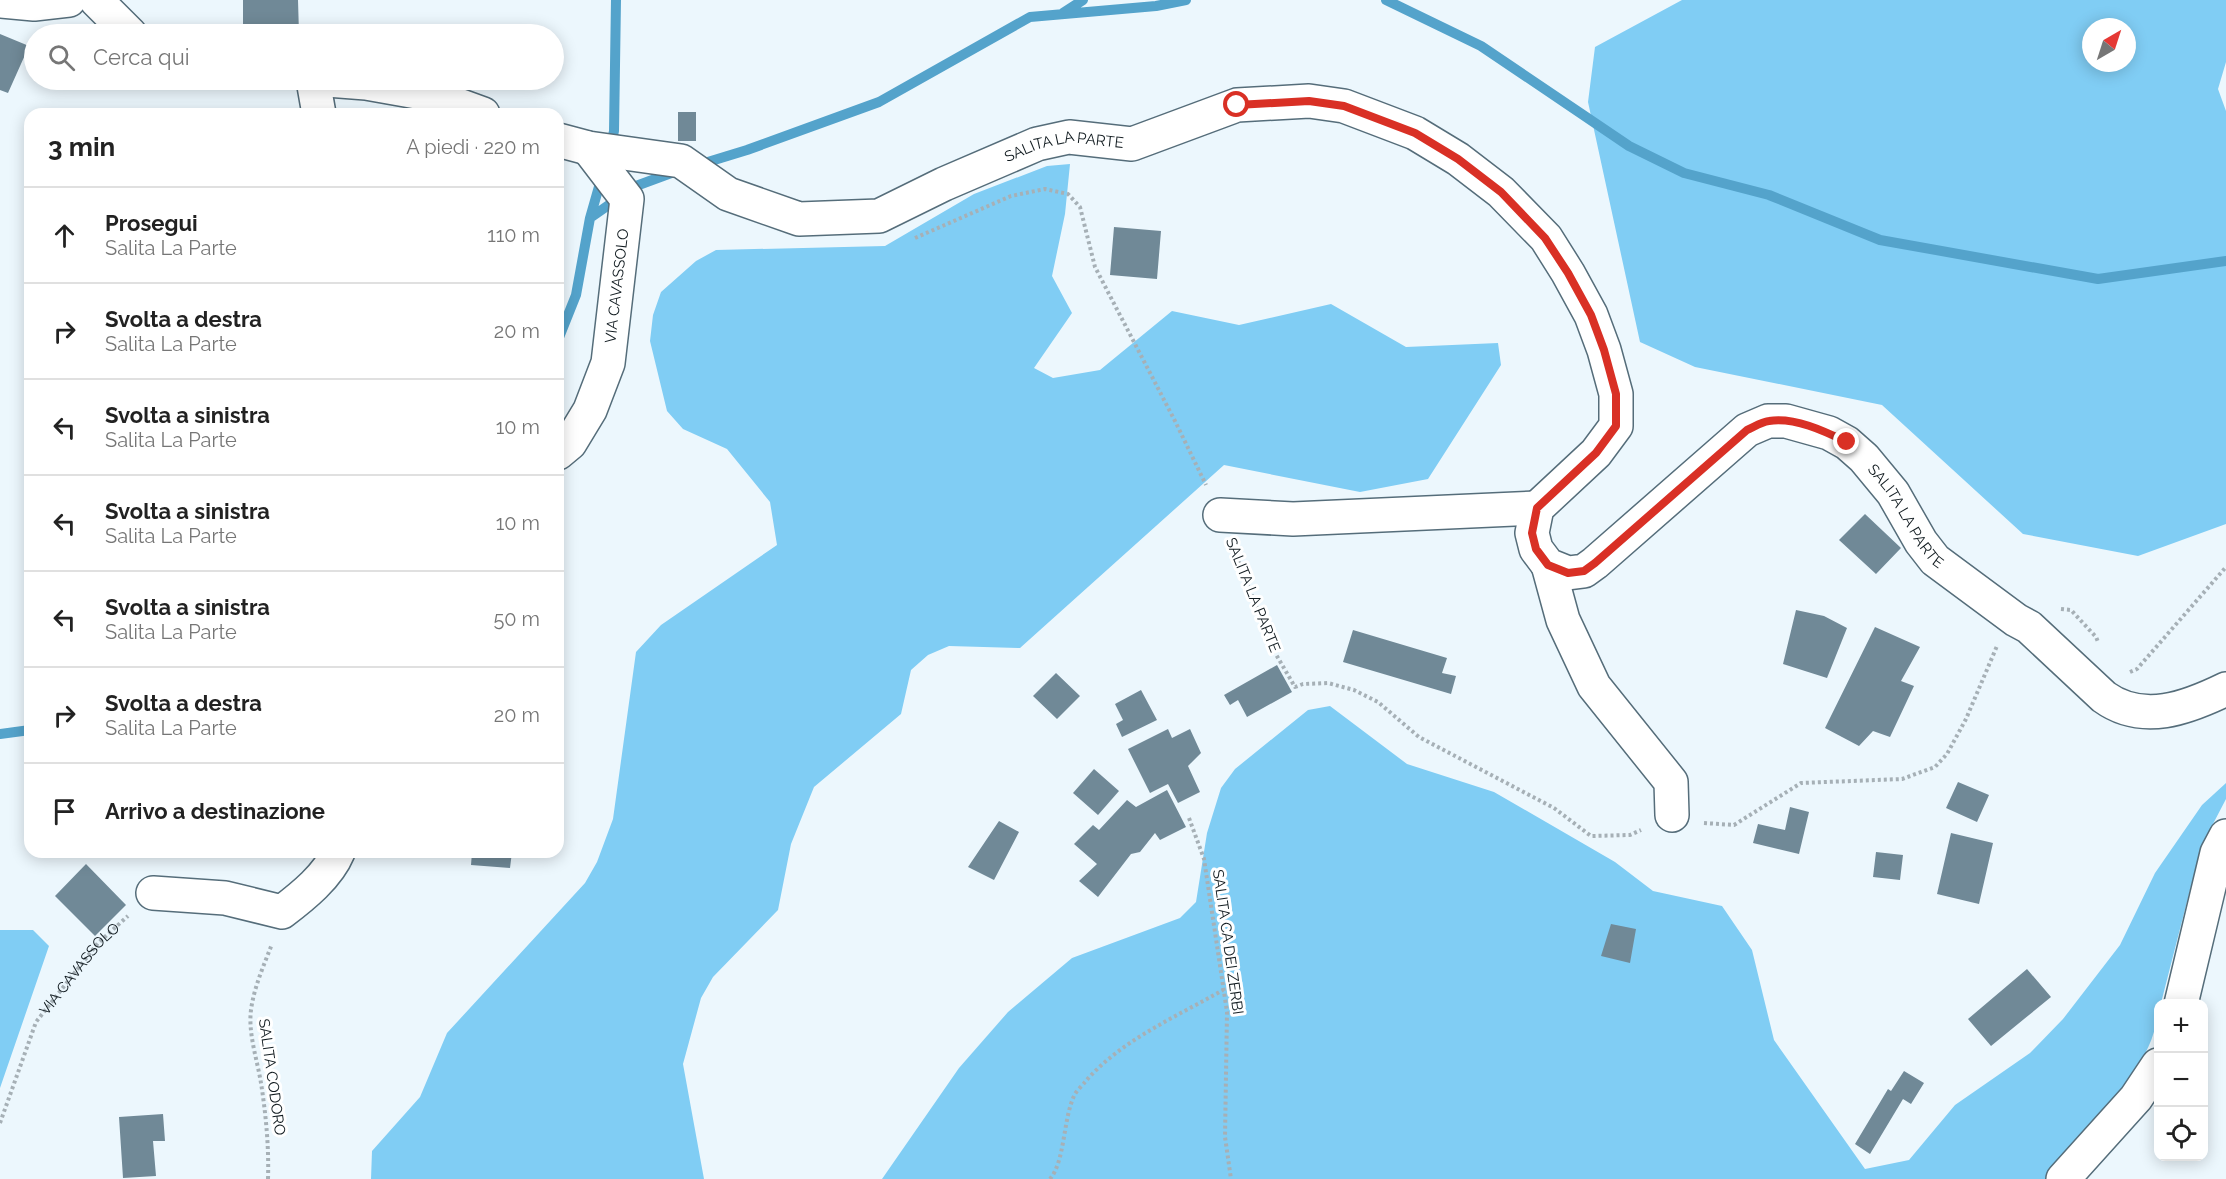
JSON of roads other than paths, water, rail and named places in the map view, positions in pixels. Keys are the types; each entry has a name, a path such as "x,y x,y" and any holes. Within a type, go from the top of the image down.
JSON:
{"street":[{"path":"0,1 34,4 69,0"},
{"path":"96,0 120,24"},
{"path":"315,90 318,108"},
{"path":"405,90 428,94 466,108"},
{"name":"SALITA LA PARTE","path":"573,144 681,161 728,195 799,219 879,216 1037,144 1069,137 1132,144 1237,105 1309,101 1344,106 1376,117 1415,133 1458,159 1501,192 1545,238 1591,315 1604,350 1616,394 1616,426 1596,453 1537,508"},
{"name":"VIA CAVASSOLO","path":"564,448 590,410 608,363 627,199 573,144"},
{"name":"SALITA LA PARTE","path":"1548,565 1568,573 1584,571 1747,430 1768,421 1786,421 1847,442 1864,458 1893,493 1921,542 1935,560 2016,620 2029,627 2104,697 2117,706 2132,711 2172,710 2199,702 2226,689"},
{"path":"1220,515 1293,519 1537,508 1532,533 1536,549 1548,565 1563,620 1594,686 1671,782 1672,815"},
{"path":"2182,999 2217,853 2226,836"},
{"path":"153,893 225,898 282,912 303,896 335,858"},
{"path":"2063,1179 2136,1098 2154,1071"}],"waterway":[{"path":"610,149 614,131 616,0"},
{"path":"1063,13 1083,0"},
{"path":"698,165 747,150 879,102 1030,17 1156,6 1186,0"},
{"path":"1386,0 1481,46 1629,146 1684,173 1769,195 1880,240 2098,279 2226,261"},
{"path":"590,218 636,186 674,172"},
{"path":"564,325 576,295 590,218 602,176"},
{"path":"0,734 24,731"}]}
